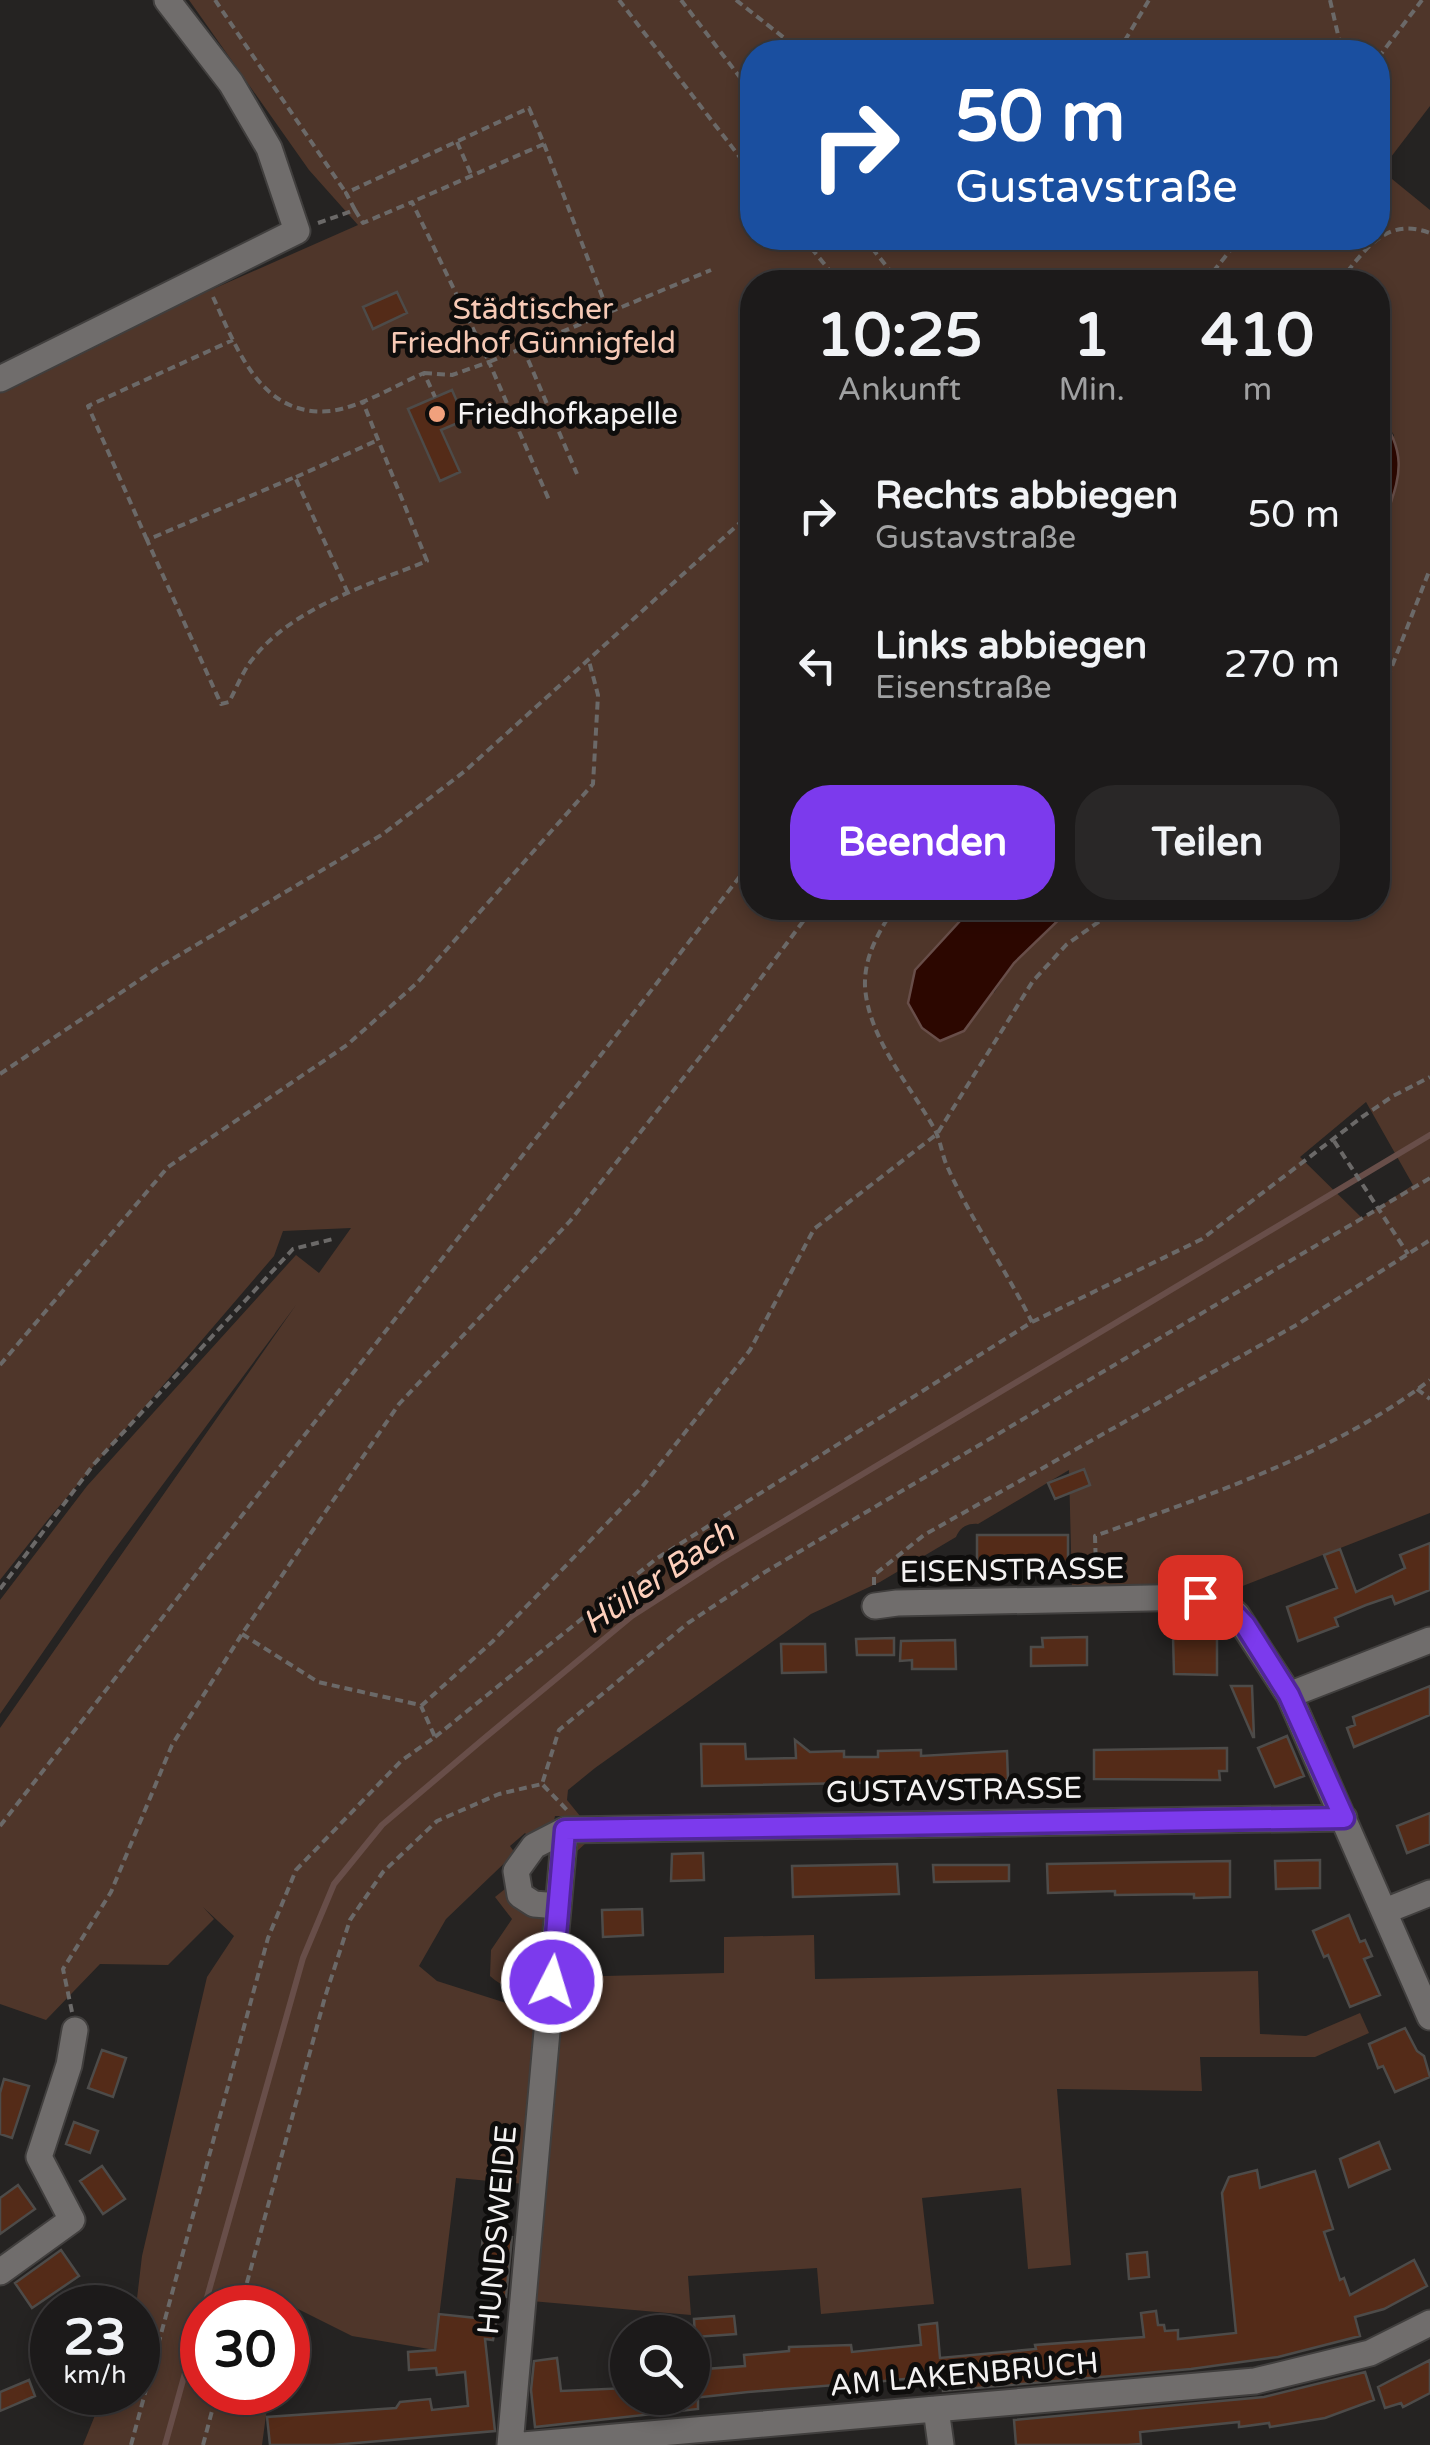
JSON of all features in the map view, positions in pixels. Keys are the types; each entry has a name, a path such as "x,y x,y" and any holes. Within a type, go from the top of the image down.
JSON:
{"street":[{"path":"0,379 297,232 269,148 231,83 166,0"},
{"name":"EISENSTRASSE","path":"875,1606 1213,1600 1225,1604 1245,1625 1289,1695 1430,2018"},
{"path":"1289,1695 1430,1640"},
{"name":"GUSTAVSTRASSE","path":"566,1819 1344,1818"},
{"path":"566,1819 558,1906 534,1904 520,1895 516,1871 534,1846 566,1819"},
{"path":"1385,1911 1430,1894"},
{"name":"HUNDSWEIDE","path":"510,2445 558,1906"},
{"path":"0,2272 72,2220 38,2157 69,2065 75,2030"},
{"name":"AM LAKENBRUCH","path":"523,2445 1255,2380 1370,2353 1430,2323"},
{"path":"936,2409 941,2445"}],"path":[{"path":"215,0 363,224 544,144"},
{"path":"619,0 740,157"},
{"path":"681,0 740,77"},
{"path":"736,0 787,40"},
{"path":"1125,40 1149,0"},
{"path":"1330,0 1339,40"},
{"path":"1390,42 1422,0"},
{"path":"346,193 528,108 610,314"},
{"path":"456,142 472,174"},
{"path":"412,202 489,362 549,500"},
{"path":"297,232 355,210"},
{"path":"1390,231 1410,226 1430,234"},
{"path":"813,250 829,270"},
{"path":"873,250 889,270"},
{"path":"1215,270 1230,250"},
{"path":"1349,270 1367,250"},
{"path":"205,279 248,368 267,393 290,405 333,410 424,373 452,376 712,270"},
{"path":"233,340 88,406 221,704 228,702 250,662 264,646 298,620 348,593 427,561 362,400"},
{"path":"523,348 577,474"},
{"path":"424,373 435,397"},
{"path":"148,540 378,440"},
{"path":"295,478 348,593"},
{"path":"0,1074 159,967 383,834 466,772 740,523"},
{"path":"1390,671 1430,569"},
{"path":"0,1365 168,1166 346,1044 417,983 594,784 598,695 590,661"},
{"path":"0,1826 740,876"},
{"path":"75,2030 63,1969 110,1892 172,1745 242,1634 398,1404 570,1221 804,920"},
{"path":"886,920 867,960 865,988 882,1040 909,1093 937,1134 947,1165 1032,1322"},
{"path":"421,1706 492,1642 642,1488 750,1350 814,1229 937,1134 1032,981 1066,945 1101,920"},
{"path":"131,2445 268,1938 296,1870 401,1762 656,1558 1032,1322 1202,1240 1393,1096 1430,1078"},
{"path":"1333,1139 1408,1254"},
{"path":"542,1784 559,1730 688,1623 765,1572 1430,1178"},
{"path":"0,1589 94,1464 293,1249 333,1239"},
{"path":"875,1606 874,1575 924,1535 1298,1324 1430,1240"},
{"path":"1096,1569 1095,1536 1298,1458 1353,1431 1430,1380"},
{"path":"1417,1390 1430,1399"},
{"path":"242,1634 318,1682 421,1706"},
{"path":"421,1706 435,1737"},
{"path":"542,1784 566,1819"},
{"path":"246,2285 325,1996 350,1920 383,1872 437,1821 500,1794 542,1784"},
{"path":"204,2445 212,2415"}],"green space":[{"name":"Städtischer Friedhof Günnigfeld","path":"189,0 1430,0 1430,106 1390,158 1390,40 740,40 740,250 1390,250 1390,177 1430,210 1430,1513 1230,1591 1213,1585 1072,1589 1069,1470 978,1524 965,1526 956,1537 880,1582 811,1614 595,1768 568,1790 567,1800 580,1816 555,1816 531,1839 525,1833 510,1846 515,1853 446,1919 419,1966 437,1981 541,2014 525,2184 456,2178 435,2350 352,2336 310,2315 310,2285 180,2285 180,2415 266,2415 262,2445 83,2445 95,2415 160,2415 160,2285 139,2285 142,2256 207,1977 234,1936 203,1907 214,1919 168,1965 100,1964 46,2020 0,2004 0,1728 296,1305 109,1557 0,1714 0,1600 87,1486 296,1255 319,1273 351,1228 283,1231 274,1256 0,1580 0,383 358,225 309,170","holes":["1366,1102 1413,1185 1362,1218 1300,1157"]},
{"path":"579,1840 637,1840 587,1842 575,1853 565,1977 724,1973 724,1937 814,1935 815,1979 1258,1971 1260,2034 1306,2036 1360,2013 1369,2033 1315,2057 1200,2057 1202,2091 1057,2089 1071,2265 1028,2269 1021,2188 922,2198 934,2304 821,2314 817,2268 688,2276 691,2315 531,2301 575,1844"},
{"path":"505,1889 510,1900 547,1918 544,1984 516,1988 490,1976 491,1950 512,1919 495,1897"}],"shaded area":[{"path":"1390,431 1399,463 1390,505"},
{"path":"961,920 1059,920 1014,963 964,1031 940,1041 922,1028 908,1003 915,970"}],"building":[{"path":"397,292 407,313 373,329 363,307"},
{"name":"Friedhofkapelle","path":"452,390 465,420 441,430 460,472 440,481 408,409"},
{"path":"1084,1469 1090,1485 1055,1499 1048,1483"},
{"path":"977,1535 1068,1535 1068,1562 977,1562"},
{"path":"1430,1543 1430,1590 1395,1604 1392,1596 1366,1605 1335,1618 1338,1626 1298,1641 1287,1607 1337,1588 1324,1555 1340,1549 1356,1592 1405,1568 1400,1555"},
{"path":"1217,1635 1217,1675 1174,1674 1173,1636"},
{"path":"1087,1637 1087,1665 1031,1666 1031,1647 1043,1647 1042,1638"},
{"path":"894,1638 894,1655 857,1655 856,1639"},
{"path":"955,1640 956,1669 912,1669 912,1660 900,1661 901,1641"},
{"path":"781,1644 825,1644 826,1672 782,1673"},
{"path":"1231,1686 1252,1686 1254,1737 1253,1737"},
{"path":"1430,1686 1430,1715 1354,1747 1347,1728 1355,1725 1353,1717"},
{"path":"1287,1736 1304,1776 1275,1787 1258,1748"},
{"path":"795,1740 810,1752 844,1751 844,1757 878,1757 878,1751 921,1750 921,1756 1007,1751 1008,1780 702,1786 701,1744 745,1744 746,1759 796,1758"},
{"path":"1227,1748 1227,1771 1219,1771 1220,1780 1094,1779 1094,1750"},
{"path":"1430,1813 1430,1844 1407,1853 1397,1826"},
{"path":"703,1853 704,1880 671,1881 672,1854"},
{"path":"1320,1860 1320,1888 1276,1889 1275,1861"},
{"path":"1230,1861 1230,1897 1115,1895 1115,1891 1048,1893 1047,1864"},
{"path":"897,1864 899,1894 793,1897 792,1866"},
{"path":"933,1865 1009,1865 1009,1881 934,1882"},
{"path":"642,1909 643,1935 603,1937 602,1910"},
{"path":"1349,1915 1360,1942 1365,1940 1372,1956 1364,1959 1380,1995 1350,2007 1313,1931"},
{"path":"1405,2028 1424,2056 1430,2077 1395,2092 1383,2066 1378,2068 1369,2044"},
{"path":"102,2050 126,2058 113,2097 88,2088"},
{"path":"4,2079 29,2086 12,2138 0,2134"},
{"path":"74,2122 98,2131 90,2153 66,2144"},
{"path":"1379,2142 1390,2169 1349,2187 1340,2159"},
{"path":"102,2166 125,2199 103,2214 80,2181"},
{"path":"1257,2170 1260,2188 1315,2171 1333,2229 1324,2232 1340,2280 1344,2278 1350,2295 1414,2260 1427,2286 1384,2309 1355,2317 1360,2336 1278,2357 1191,2369 943,2391 943,2387 926,2388 924,2377 855,2384 855,2391 835,2393 835,2385 710,2396 710,2369 745,2366 744,2355 789,2351 789,2347 851,2345 852,2352 921,2345 919,2325 937,2323 940,2358 1036,2349 1035,2345 1144,2337 1141,2313 1156,2311 1158,2325 1164,2325 1165,2331 1178,2330 1178,2339 1236,2333 1222,2193 1229,2177"},
{"path":"18,2185 35,2209 0,2234 0,2198"},
{"path":"483,2234 512,2237 506,2297 492,2296 495,2258 481,2257"},
{"path":"61,2250 79,2276 66,2285 30,2285 30,2305 15,2283"},
{"path":"1147,2252 1149,2277 1129,2279 1127,2254"},
{"path":"478,2305 499,2307 493,2340 485,2339 495,2431 333,2445 270,2445 267,2417 396,2408 400,2402 430,2399 432,2410 468,2406 465,2372 437,2375 436,2368 409,2370 408,2352 435,2350 439,2314 477,2318"},
{"path":"734,2316 736,2334 710,2336 710,2318"},
{"path":"557,2358 561,2391 610,2389 610,2415 644,2415 535,2427 531,2390 534,2361"},
{"path":"1430,2360 1430,2393 1403,2407 1401,2403 1385,2408 1378,2387"},
{"path":"1365,2372 1374,2400 1325,2418 1270,2427 1269,2423 1239,2427 1239,2422 1140,2432 1141,2444 1016,2445 1014,2420 1264,2397"},
{"path":"30,2383 30,2398 0,2411 0,2392"}],"waterway":[{"name":"Hüller Bach","path":"211,2285 303,1958 334,1884 382,1825 632,1616 719,1560 1430,1135"},
{"name":"Hüller Bach","path":"165,2445 180,2391"}],"place":[{"name":"Friedhofkapelle","path":"437,414"}],"route":[{"path":"552,1982 565,1830 1344,1818 1289,1695 1245,1625 1225,1604 1200,1597"}]}
